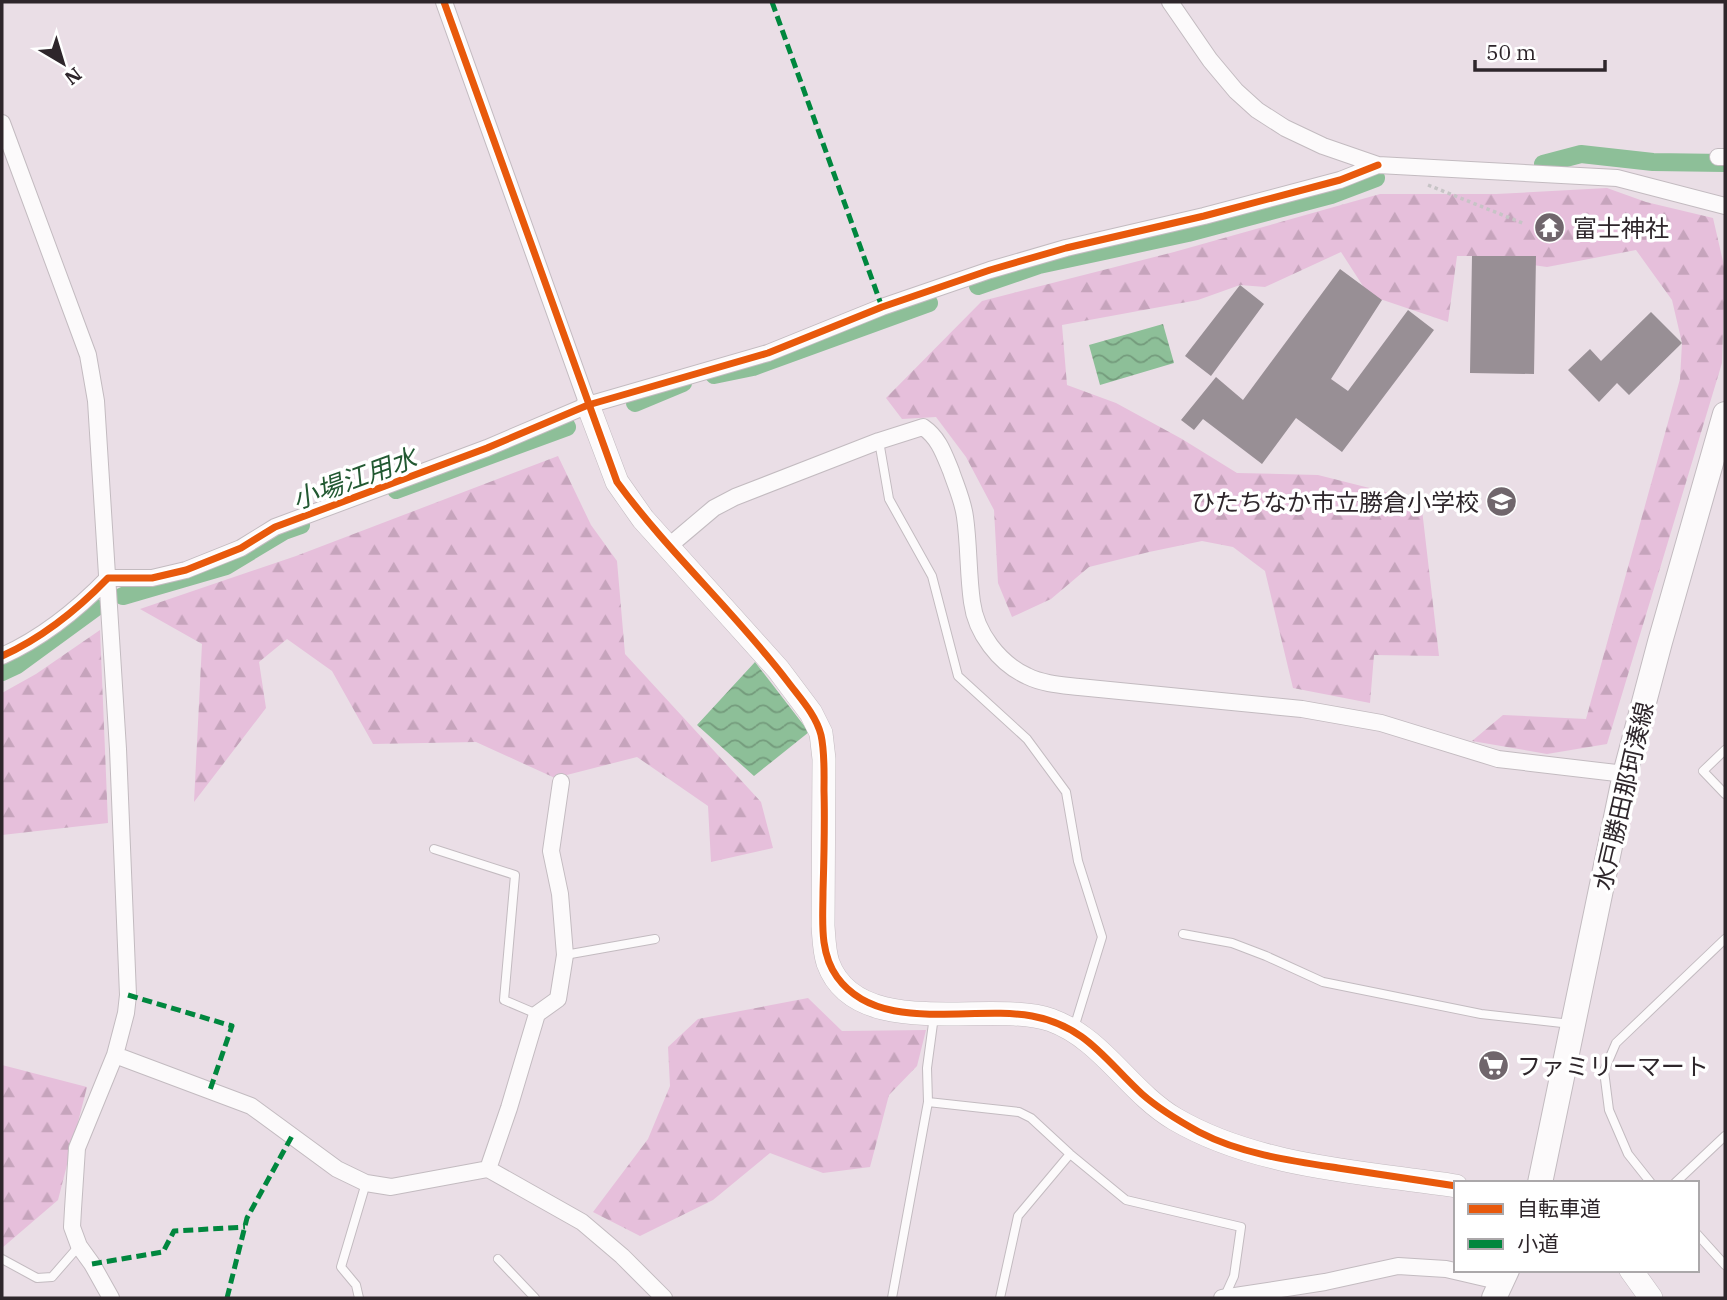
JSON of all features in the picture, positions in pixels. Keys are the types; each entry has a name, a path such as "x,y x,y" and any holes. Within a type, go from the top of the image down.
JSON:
{"main road":[{"name":"水戸勝田那珂湊線","path":"1540,1181 1626,774 1660,642 1725,414"}],"street":[{"path":"444,2 617,482 643,519 778,669 811,713 821,733 825,805 823,926 829,965 854,996 873,1006 904,1013 1028,1015 1051,1020 1073,1030 1098,1048 1172,1117 1214,1140 1284,1160 1454,1186"},
{"path":"1170,2 1210,60 1236,91 1284,128 1323,146 1378,165 1617,178 1725,206"},
{"path":"2,123 88,355 96,401 118,748 128,995 115,1055 77,1148 72,1227 79,1246 111,1298"},
{"path":"2,656 19,648 81,606 107,578 152,578 186,569 241,548 275,527 487,448 588,405 768,353 882,307 990,270 1066,248 1204,216 1340,180 1378,165"},
{"path":"668,546 715,508 735,497 880,441 923,428 934,434 958,490 965,514 972,604 979,629 1008,664 1028,676 1050,683 1079,687 1302,709 1381,723 1498,759 1626,774"},
{"path":"488,1169 537,1014 558,999 565,955 560,894 551,851 561,782"},
{"path":"115,1055 251,1106 337,1169 366,1183 391,1187 488,1169 582,1222 622,1256 664,1298"},
{"path":"1224,1298 1323,1290 1398,1266 1454,1271"},
{"path":"1458,1272 1501,1284"},
{"path":"1632,1272 1651,1298"}],"lane":[{"path":"880,441 889,499 932,576 958,676 1027,739 1066,792 1078,860 1102,937 1073,1030"},
{"path":"1725,750 1703,771 1725,794"},
{"path":"434,849 515,874 504,1000 537,1014"},
{"path":"1183,934 1232,943 1322,982 1481,1014 1574,1024"},
{"path":"565,955 655,939"},
{"path":"1649,1181 1628,1154 1609,1110 1604,1071 1616,1043 1725,939"},
{"path":"891,1298 928,1102 927,1068 934,1013"},
{"path":"928,1102 1019,1112 1031,1118 1126,1200 1241,1227 1234,1276 1224,1298"},
{"path":"1677,1181 1725,1136"},
{"path":"1000,1298 1018,1216 1070,1154"},
{"path":"359,1298 356,1285 341,1267 366,1183"},
{"path":"1699,1236 1725,1265"},
{"path":"2,1259 37,1278 52,1277 79,1246"},
{"path":"498,1259 535,1298"}],"path":[{"path":"1427,184 1525,224"}],"green space":[{"path":"1607,188 1646,202 1713,218 1725,270 1722,363 1607,744 1547,754 1472,741 1503,715 1586,719 1680,379 1682,343 1672,300 1636,250 1547,267 1457,256 1448,322 1383,300 1372,300 1341,252 1265,287 1240,285 1198,300 1062,325 1067,385 1116,403 1237,473 1318,475 1421,501 1439,656 1374,655 1370,703 1293,688 1265,571 1233,547 1202,541 1089,567 1051,599 1012,617 998,583 994,510 966,457 936,417 902,419 886,398 982,301 1174,252 1380,194 1496,194"},
{"path":"558,456 591,525 617,561 625,654 761,802 773,848 711,862 708,806 637,757 555,778 476,742 373,744 332,671 287,639 259,662 266,708 194,802 202,644 140,609 296,556"},
{"path":"100,630 108,823 2,835 2,693 36,674"},
{"path":"808,998 842,1031 926,1030 917,1066 889,1095 870,1167 823,1173 770,1153 713,1200 640,1236 593,1212 648,1139 670,1086 668,1047 698,1019"},
{"path":"2,1065 87,1087 58,1200 2,1248"}],"water":[{"path":"1163,324 1174,363 1100,385 1089,345"},
{"path":"755,662 809,732 754,776 697,725"}],"building":[{"path":"1472,256 1536,256 1534,374 1470,373"},
{"path":"1340,269 1382,300 1331,379 1348,391 1408,310 1434,330 1342,452 1296,418 1262,464 1203,419 1194,430 1181,420 1216,377 1243,400"},
{"path":"1240,285 1264,304 1211,376 1185,356"},
{"path":"1651,312 1682,343 1629,395 1617,383 1599,402 1568,370 1590,349 1601,361"}],"waterway":[{"name":"小場江用水","path":"1543,164 1581,154 1653,162 1725,163"},
{"name":"小場江用水","path":"978,286 1039,265 1188,233 1331,195 1376,178"},
{"name":"小場江用水","path":"714,375 753,367 929,303"},
{"name":"小場江用水","path":"635,403 683,383"},
{"name":"小場江用水","path":"396,490 567,427"},
{"name":"小場江用水","path":"123,596 226,566 284,531 301,525"},
{"name":"小場江用水","path":"2,672 17,665 95,608"}],"marked path":[{"path":"772,2 882,307"},
{"path":"128,995 232,1026 210,1090"},
{"path":"227,1298 247,1218 292,1136"},
{"path":"92,1264 163,1252 174,1231 245,1227"}],"cycle path":[{"path":"444,2 617,482 658,533 768,656 807,707 819,728 824,763 823,936 827,957 837,977 855,995 876,1006 901,1012 1008,1014 1051,1021 1081,1036 1162,1110 1199,1132 1232,1146 1285,1159 1454,1186"},
{"path":"2,656 31,641 58,622 108,578 152,578 186,570 241,548 275,527 487,448 588,405 768,353 882,307 990,270 1066,248 1204,216 1340,180 1378,165"}],"place":[{"name":"富士神社","path":"1550,228"},
{"name":"ひたちなか市立勝倉小学校","path":"1502,502"},
{"name":"ファミリーマート","path":"1494,1066"}]}
